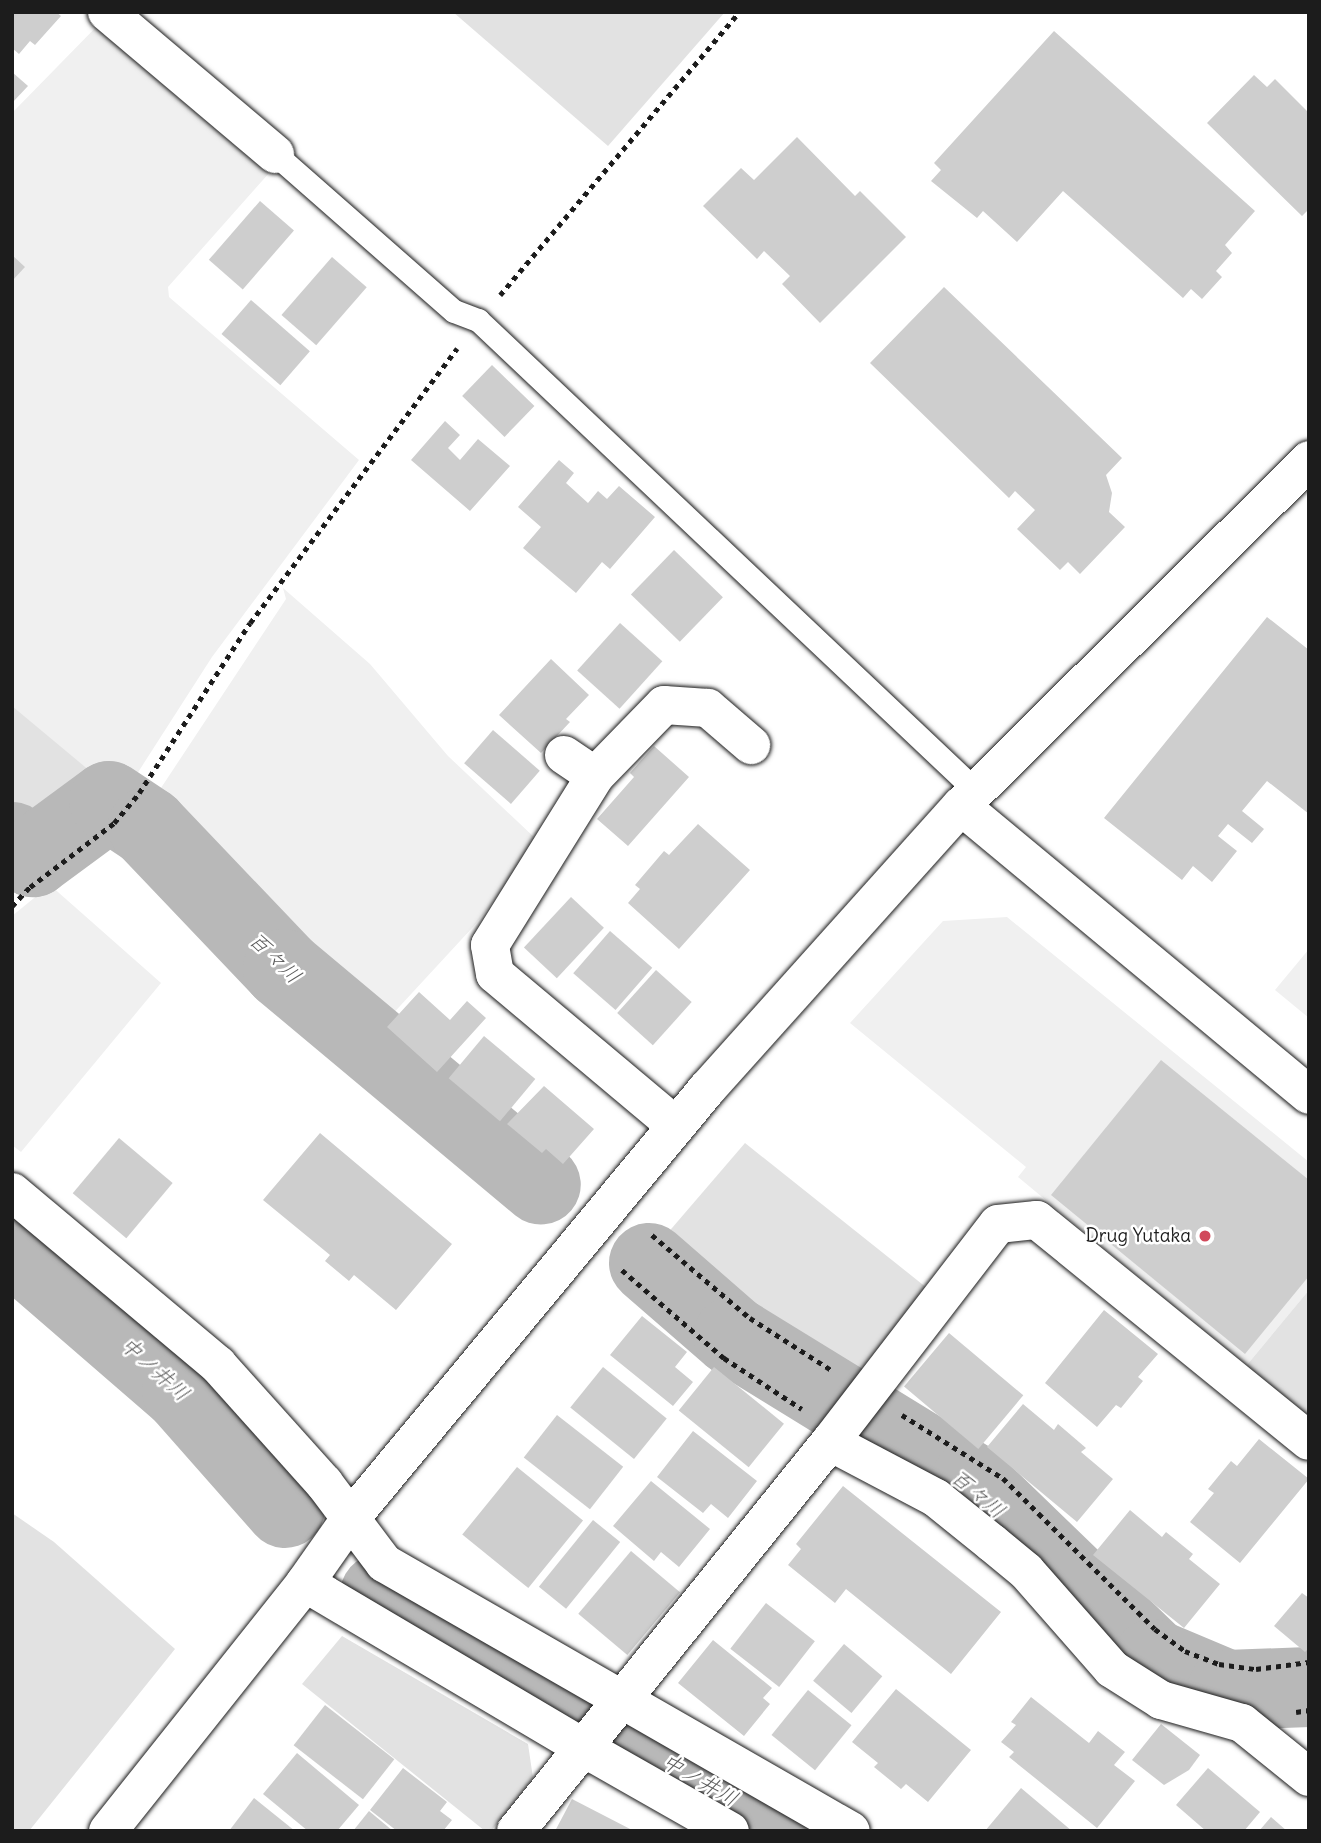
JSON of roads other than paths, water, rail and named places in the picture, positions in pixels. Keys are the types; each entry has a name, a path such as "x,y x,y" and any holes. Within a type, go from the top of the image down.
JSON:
{"street":[{"path":"107,12 275,153"},
{"path":"108,1831 305,1583 350,1520 676,1126 969,799 1309,460"},
{"path":"676,1126 495,974 490,945 595,776 664,705 708,708 751,745"},
{"path":"564,755 595,776"},
{"path":"969,799 1309,1094"},
{"path":"12,1192 218,1365 324,1483 384,1563 851,1831"},
{"path":"516,1831 849,1419 998,1224 1037,1220 1309,1441"},
{"path":"849,1419 936,1498 1026,1571 1112,1670 1161,1700 1242,1723 1309,1777"},
{"path":"305,1583 730,1831"}],"lane":[{"path":"275,153 454,312 478,320 969,799"}],"waterway":[{"name":"百々川","path":"12,842 33,857 109,801 148,827 283,969 541,1185"},
{"name":"中ノ井川","path":"12,1244 182,1391 285,1508"},
{"name":"百々川","path":"649,1263 733,1336 970,1482 1153,1659 1227,1690 1309,1687"},
{"name":"中ノ井川","path":"380,1594 559,1699"},
{"name":"中ノ井川","path":"648,1749 790,1831"}],"place":[{"name":"Drug Yutaka","path":"1205,1236"}]}
